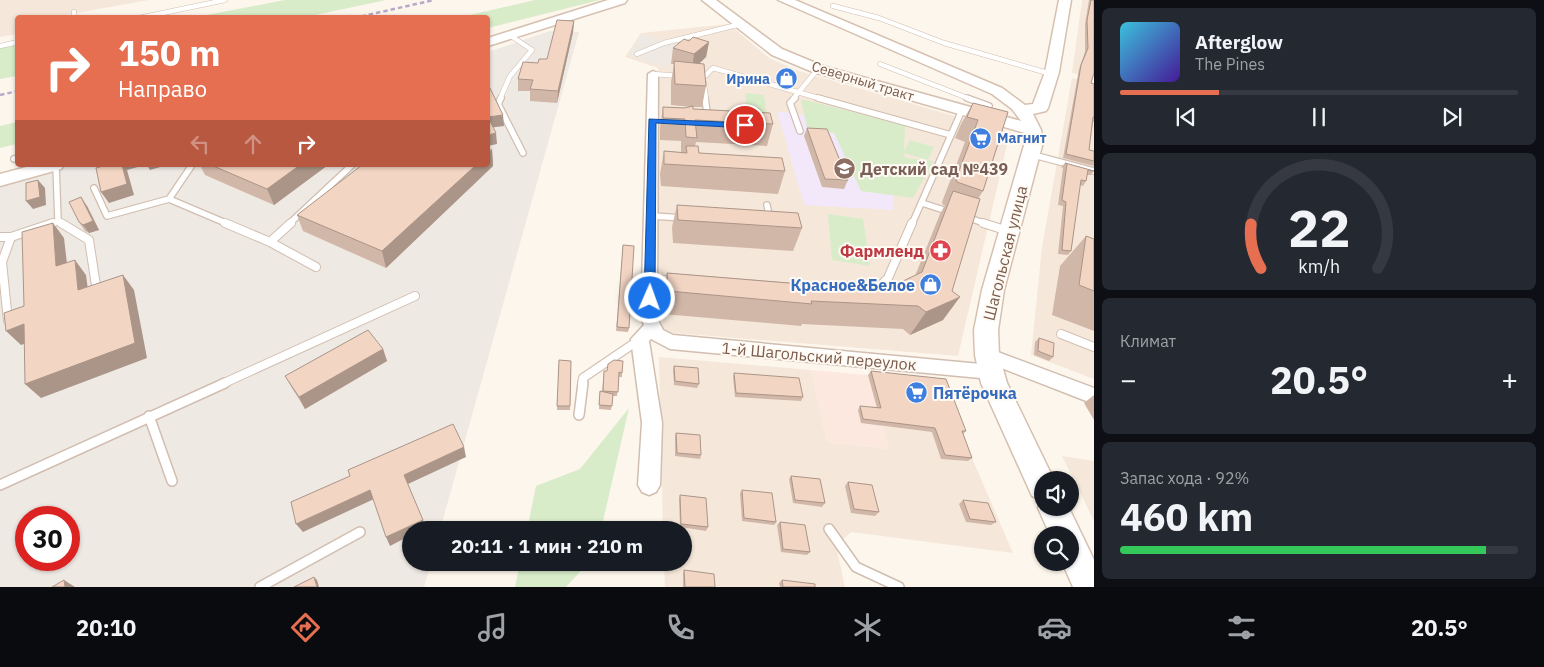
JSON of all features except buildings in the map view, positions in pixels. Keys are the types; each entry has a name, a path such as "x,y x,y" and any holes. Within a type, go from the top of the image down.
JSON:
{"street":[{"path":"490,41 621,0"},
{"name":"Северный тракт","path":"708,0 777,52 818,69 950,99 962,110 1033,130"},
{"path":"784,0 981,83 1012,100 1030,119 1033,130"},
{"path":"1022,110 1040,108 1051,74 1065,0"},
{"path":"649,485 652,423 646,333 649,318 652,216 656,162 653,74"},
{"name":"Шагольская улица","path":"1033,130 1034,142 993,290 986,330 989,364 1035,471"},
{"path":"0,180 48,167"},
{"name":"1-й Шагольский переулок","path":"646,333 656,334 670,342 989,364 1094,396"},
{"path":"1079,563 1090,587"}],"lane":[{"path":"186,0 192,7"},
{"path":"153,15 225,0"},
{"path":"833,6 879,18 944,43 1051,74"},
{"path":"637,54 664,43 741,24"},
{"path":"511,36 532,50 510,76 498,104 523,153"},
{"path":"0,46 15,43"},
{"path":"880,64 950,99 989,106"},
{"path":"703,78 713,68 951,135"},
{"path":"800,131 790,103 818,69"},
{"path":"653,74 686,76"},
{"path":"695,77 703,78"},
{"path":"703,78 709,124"},
{"path":"868,292 876,291 888,278 962,110"},
{"path":"699,123 718,124"},
{"path":"1030,154 1094,171"},
{"path":"55,167 58,220"},
{"path":"169,199 191,167"},
{"path":"270,242 350,167"},
{"path":"94,188 107,216 169,199 270,242 316,267"},
{"path":"922,203 1009,232"},
{"path":"761,224 771,225 767,205"},
{"path":"652,216 692,219"},
{"path":"0,237 11,237 58,220"},
{"path":"58,220 89,240 98,294"},
{"path":"8,323 2,262 11,237"},
{"path":"650,279 689,282"},
{"path":"0,484 415,296"},
{"path":"579,415 583,378 646,333"},
{"path":"1061,334 1094,347"},
{"path":"149,416 172,481"},
{"path":"829,529 856,566 899,587"},
{"path":"260,587 360,532"}],"shaded area":[{"path":"0,0 149,0 65,15 15,15 15,34 0,37"},
{"path":"1082,0 1094,0 1094,78 1072,73"},
{"path":"729,24 769,58 799,71 1010,132 958,356 662,332 654,139 658,68 625,57 641,33"},
{"path":"550,31 579,32 443,521 402,521 402,571 429,571 424,587 0,587 0,185 65,167 490,167 490,51"},
{"path":"643,34 702,52 682,55 664,67 628,55"},
{"path":"1072,78 1094,83 1094,379 1031,355 1042,247"},
{"name":"Детский сад №439","path":"777,111 865,126 895,134 893,210 804,205"},
{"path":"659,357 811,370 827,442 889,449 882,426 962,435 1013,553 851,532 836,546 845,587 665,587 664,571 692,571 692,521 663,521"},
{"path":"811,370 868,375 962,435 883,426 889,449 827,442"},
{"path":"1062,456 1094,461 1094,521 1079,491 1079,471 1069,471"}],"green space":[{"path":"285,0 386,0 315,15 206,15"},
{"path":"535,0 600,0 490,28 490,15 470,15"},
{"path":"15,45 15,76 0,79 0,48"},
{"path":"745,93 764,95 767,116 747,114"},
{"path":"801,99 905,125 904,151 910,140 934,147 928,160 904,153 905,158 934,161 913,198 861,191 834,133 807,128"},
{"path":"15,122 15,144 0,148 0,126"},
{"path":"828,214 863,219 870,266 832,260"},
{"path":"629,408 603,521 529,521 536,486 580,469"},
{"path":"518,571 581,571 566,587 515,587"}],"railway":[{"path":"367,15 434,0"},
{"path":"0,95 15,92"}],"place":[{"name":"Ирина","path":"786,79"},
{"name":"Магнит","path":"981,138"},
{"name":"Детский сад №439","path":"844,169"},
{"name":"Фармленд","path":"940,251"},
{"name":"Красное&Белое","path":"931,285"},
{"name":"Пятёрочка","path":"917,393"}],"route":[{"path":"650,298 652,120 745,125"}]}
